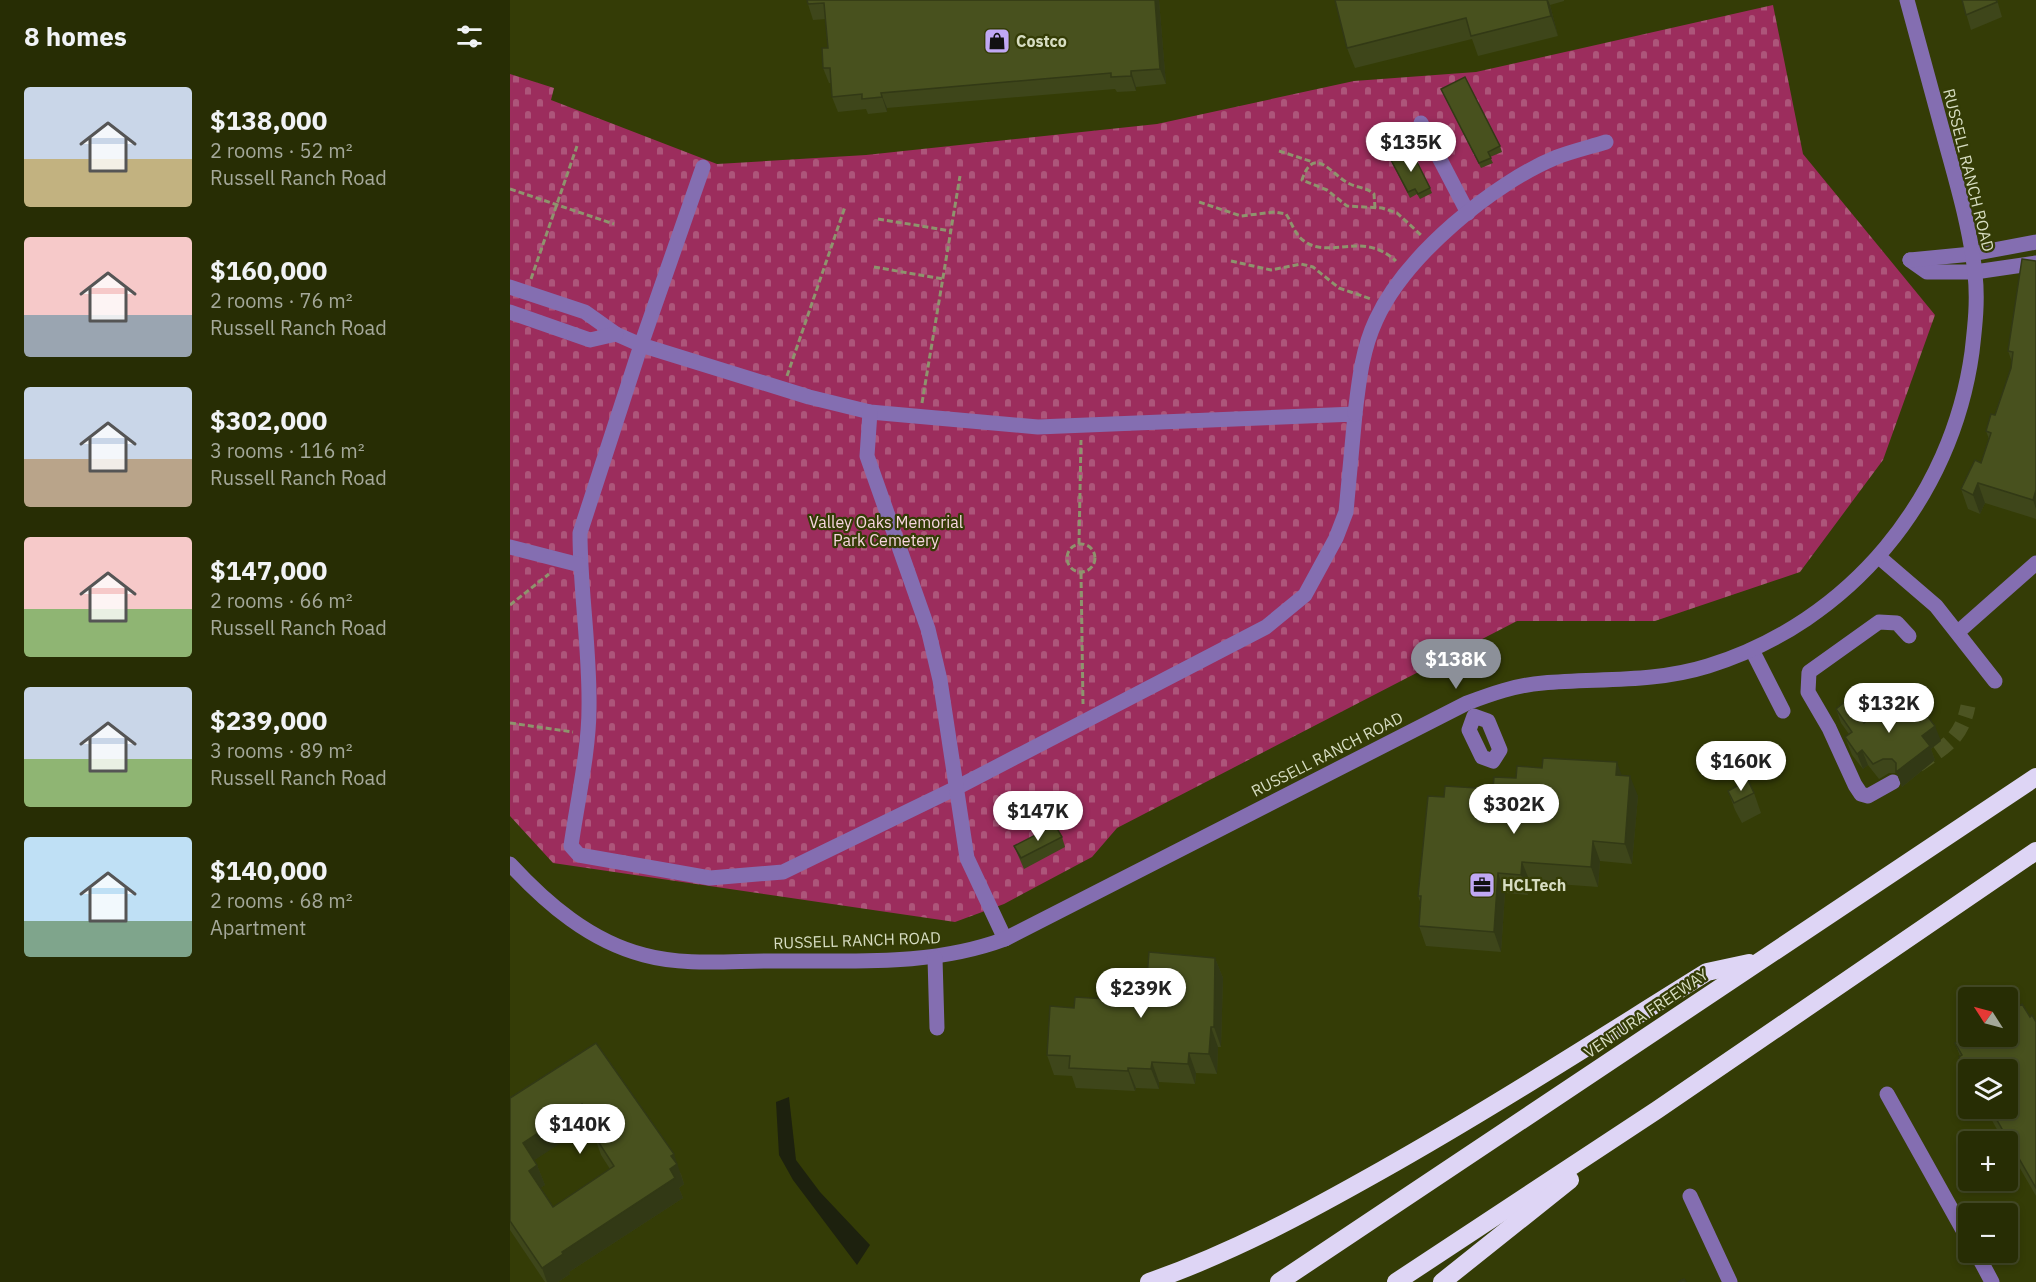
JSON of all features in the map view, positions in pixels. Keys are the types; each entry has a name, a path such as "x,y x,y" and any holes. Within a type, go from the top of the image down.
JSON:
{"highway":[{"name":"VENTURA FREEWAY","path":"1279,1282 2036,777"},
{"path":"1396,1282 1657,1110 2036,851"},
{"path":"1149,1282 1211,1260 1302,1215 1461,1125 1707,972 1760,960"},
{"path":"1442,1282 1657,1110"}],"street":[{"name":"RUSSELL RANCH ROAD","path":"510,864 537,893 581,927 613,944 643,955 694,961 935,958 972,952 1005,939 1470,709 1502,690 1542,683 1633,680 1672,676 1709,666 1752,650 1781,635 1847,590 1879,557 1914,511 1940,465 1959,417 1975,328 1975,272 1960,196 1907,0"},
{"path":"1421,123 1468,213"},
{"path":"703,167 641,345 580,533 580,566 587,623 589,711 571,846 579,855 710,878 783,872 956,788 1266,627 1305,595 1324,566 1347,512 1355,414 1363,356 1383,304 1406,271 1430,245 1501,188 1556,157 1606,142"},
{"path":"2036,242 1972,254 1910,260 1927,272 1975,272 2036,263"},
{"path":"510,287 585,312 616,334 641,345 783,389 870,412 1038,427 1355,414"},
{"path":"510,312 590,340 616,334"},
{"path":"870,412 867,456 927,629 940,680 967,858 1005,939"},
{"path":"510,547 580,566"},
{"path":"1879,557 1936,606 1995,681"},
{"path":"1958,632 2036,563"},
{"path":"1893,782 1868,796 1861,794 1829,728 1808,692 1809,672 1879,622 1897,623 1909,636"},
{"path":"1752,650 1783,711"},
{"path":"1470,709 1488,721 1500,750 1494,763"},
{"path":"935,958 937,1028"},
{"path":"1887,1094 1958,1221"},
{"path":"1689,1196 1730,1282"},
{"path":"1982,1263 1992,1282"}],"path":[{"path":"526,292 577,146"},
{"path":"1279,151 1327,165 1348,183 1367,188 1374,194 1374,208"},
{"path":"1315,163 1309,165 1302,180 1314,187 1327,190 1347,206 1397,213 1430,245"},
{"path":"920,417 960,176"},
{"path":"510,189 614,224"},
{"path":"1199,202 1241,216 1275,212 1286,214 1297,235 1305,242 1326,246 1356,244 1373,247 1391,256 1406,271"},
{"path":"783,389 845,207"},
{"path":"878,219 951,231"},
{"path":"1231,261 1271,270 1301,264 1313,267 1339,288 1383,304"},
{"path":"874,267 943,279"},
{"path":"1079,544 1081,424"},
{"path":"1079,544 1092,549 1096,558 1090,570 1081,573 1072,569 1066,557 1071,548 1079,544"},
{"path":"510,605 564,562"},
{"path":"1081,573 1084,721"},
{"path":"510,723 586,734"}],"green space":[{"name":"Valley Oaks Memorial Park Cemetery","path":"1773,5 1803,154 1935,315 1883,460 1800,572 1655,621 1517,621 1117,828 1092,857 1004,904 955,922 553,863 510,816 510,74 554,88 551,100 717,164 866,155 1157,124 1354,81 1476,72"}],"shaded area":[{"path":"789,1097 796,1160 820,1192 870,1245 857,1265 793,1180 779,1155 776,1102"}],"building":[{"name":"Costco","path":"807,0 1155,0 1160,69 1131,71 1131,76 1111,77 1111,73 881,93 882,97 862,99 862,94 832,97 830,68 823,68 822,48 828,48 824,3 808,4"},
{"path":"1335,0 1547,0 1551,16 1471,36 1466,18 1347,48"},
{"path":"1962,0 1996,0 1997,2 1966,15"},
{"path":"1465,77 1500,146 1488,152 1491,158 1479,163 1441,89"},
{"path":"1411,150 1430,188 1418,194 1415,189 1408,192 1391,160"},
{"path":"2022,259 2036,261 2036,490 2033,500 1978,483 1973,495 1961,489 1975,460 1981,463 1991,433 1986,431 1991,414 1995,415 2011,368 2013,352 2008,351"},
{"path":"1914,699 1935,726 1922,736 1930,746 1896,772 1896,763 1892,759 1883,759 1873,764 1862,750 1857,754 1845,737 1852,732 1836,709 1847,700 1864,723 1876,713 1884,723"},
{"path":"1543,758 1617,762 1616,775 1630,776 1625,844 1593,841 1591,867 1522,862 1521,875 1498,873 1494,932 1419,926 1421,896 1418,896 1428,796 1444,797 1445,786 1493,789 1494,777 1516,778 1517,766 1542,768"},
{"path":"1748,780 1754,793 1734,803 1728,791"},
{"path":"1055,825 1062,837 1021,858 1014,846"},
{"path":"1149,952 1215,958 1214,1027 1211,1027 1209,1054 1189,1053 1188,1064 1152,1062 1151,1069 1128,1068 1128,1071 1069,1068 1070,1056 1047,1055 1050,1006 1074,1008 1075,997 1123,1000 1124,987 1146,989"},
{"path":"2022,1004 2036,1022 2036,1188 2018,1157 2018,1131 2003,1131 1996,1119 2018,1119 2018,1059 1960,1059 1959,1057 1962,1055 1955,1043 1958,1041 1958,1047 2018,1047 2018,1007"},
{"path":"596,1043 674,1154 671,1156 677,1164 670,1169 675,1178 562,1252 563,1254 542,1268 510,1221 510,1098","holes":["582,1104 600,1131 594,1135 614,1166 553,1207 529,1171 537,1165 523,1143"]}],"tunnel":[{"path":"1918,765 1956,735 1965,718 1968,706"}],"place":[{"name":"Costco","path":"997,41"},
{"name":"HCLTech","path":"1482,885"}]}
